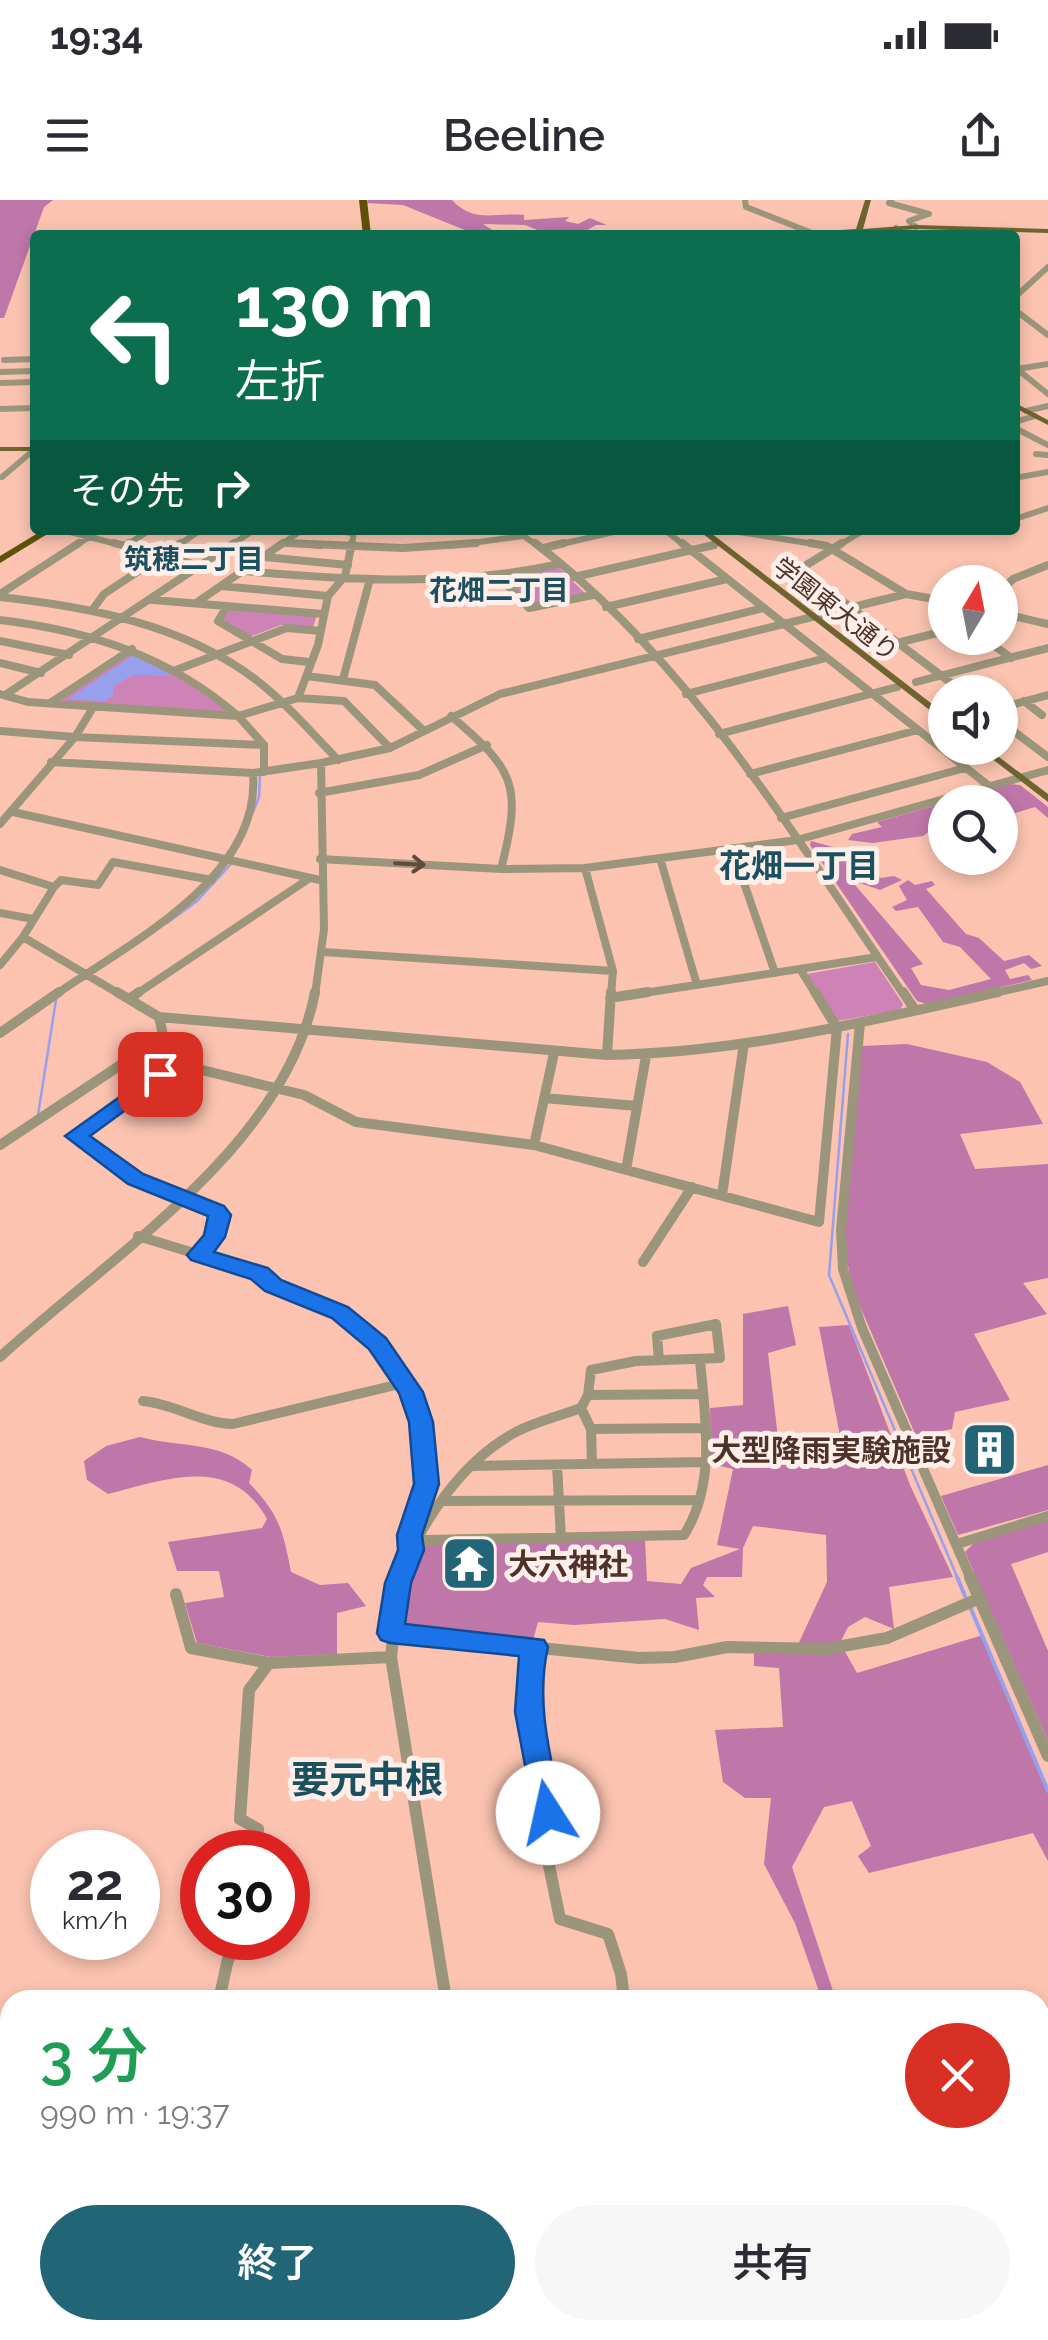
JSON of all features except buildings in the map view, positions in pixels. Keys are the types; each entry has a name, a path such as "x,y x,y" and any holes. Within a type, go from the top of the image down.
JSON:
{"highway":[{"path":"360,200 363,230"},
{"path":"0,557 33,535"},
{"path":"0,557 40,535"}],"main road":[{"path":"859,230 868,200"},
{"path":"877,230 1015,230"},
{"path":"1020,230 1048,231"},
{"path":"1020,408 1048,423"},
{"path":"0,449 30,449"},
{"name":"学園東大通り","path":"709,535 928,697"},
{"name":"学園東大通り","path":"718,535 928,705"},
{"path":"1008,765 1048,790"},
{"path":"1013,765 1048,799"}],"street":[{"path":"745,200 746,207 805,230"},
{"path":"891,200 889,203 929,214 909,221 916,227"},
{"path":"1020,292 1048,267"},
{"path":"1020,316 1048,334"},
{"path":"1024,320 1048,318"},
{"path":"1,360 30,358"},
{"path":"1020,369 1048,364"},
{"path":"0,372 30,371"},
{"path":"1020,371 1046,391"},
{"path":"0,383 30,382"},
{"path":"1020,421 1048,406"},
{"path":"0,409 30,408"},
{"path":"1020,428 1048,445"},
{"path":"2,476 30,453"},
{"path":"1036,454 1048,455"},
{"path":"1020,477 1048,472"},
{"path":"1020,517 1048,508"},
{"path":"82,535 201,566"},
{"path":"0,595 93,535"},
{"path":"125,546 142,535"},
{"path":"93,609 104,594 194,535"},
{"path":"2,696 247,535"},
{"path":"196,604 295,535"},
{"path":"221,586 328,596 345,580 353,535"},
{"path":"544,548 600,535"},
{"path":"672,535 988,785"},
{"path":"754,535 837,550 906,594 928,598"},
{"path":"800,570 857,535"},
{"path":"283,543 351,549 470,545 524,536 544,548 656,656 719,734 916,1010"},
{"path":"574,577 714,545"},
{"path":"263,557 348,565"},
{"path":"784,557 940,675"},
{"path":"243,571 345,580 500,577 560,564"},
{"path":"1018,577 1048,565"},
{"path":"500,577 529,608 593,595"},
{"path":"343,679 370,579"},
{"path":"606,607 727,579"},
{"path":"674,580 685,588"},
{"path":"51,762 258,773 338,760 390,748 500,694 906,594"},
{"path":"0,595 93,609 176,634 216,655 283,702 338,760"},
{"path":"298,698 328,596"},
{"path":"152,600 323,614"},
{"path":"227,606 218,621 282,660 309,662"},
{"path":"638,639 764,608"},
{"path":"1018,618 1048,624"},
{"path":"0,620 49,625 132,649 176,670 223,701 264,745"},
{"path":"176,670 287,628 320,630"},
{"path":"897,643 928,635"},
{"path":"0,641 69,655"},
{"path":"945,675 1048,648"},
{"path":"49,703 132,649"},
{"path":"1007,655 1011,658"},
{"path":"686,694 826,658"},
{"path":"0,664 41,673"},
{"path":"306,676 364,681 382,689 424,730"},
{"path":"916,682 928,679"},
{"path":"719,734 897,687"},
{"path":"1018,704 1048,695"},
{"path":"2,696 49,703 238,716 298,698 344,702 390,748"},
{"path":"1024,702 1042,715"},
{"path":"0,824 75,737 94,706"},
{"path":"452,716 503,762 516,809 501,868"},
{"path":"750,774 918,730"},
{"path":"0,731 264,745"},
{"path":"1018,734 1048,757"},
{"path":"1036,748 1048,744"},
{"path":"0,1033 184,908 212,880 229,860 255,796 264,745"},
{"path":"319,793 419,775 487,745"},
{"path":"0,1357 184,1198 231,1152 278,1089 303,1031 323,952 321,763"},
{"path":"781,818 964,768"},
{"path":"993,785 1048,770"},
{"path":"320,859 526,869 586,868 797,840 928,803"},
{"path":"13,812 320,880"},
{"path":"732,848 775,973"},
{"path":"660,858 697,985"},
{"path":"0,965 62,880 98,885 113,862 212,880"},
{"path":"586,868 613,971 607,1055"},
{"path":"0,870 54,887"},
{"path":"129,999 307,880"},
{"path":"0,913 33,919"},
{"path":"24,937 160,1017 607,1055 646,1056 837,1028 1048,981"},
{"path":"323,952 613,971"},
{"path":"610,998 877,957"},
{"path":"169,1062 318,1101 356,1122 534,1144 819,1222 837,1028 800,969"},
{"path":"160,1017 169,1062 152,1082 76,1136 120,1170 220,1215 214,1237 198,1255"},
{"path":"860,1023 841,1230 843,1270 862,1328 1048,1756"},
{"path":"0,1145 122,1064 166,1041"},
{"path":"722,1195 744,1043"},
{"path":"534,1144 554,1052"},
{"path":"626,1170 646,1056"},
{"path":"544,1098 637,1106"},
{"path":"643,1262 692,1187"},
{"path":"138,1236 260,1273 273,1286 340,1312 378,1343 404,1383 421,1422 428,1464 427,1484 409,1535 411,1550"},
{"path":"445,1990 391,1657 390,1633 398,1583 411,1550 442,1501 471,1466 514,1433 581,1408 588,1395 591,1370 659,1360 720,1358 716,1324 657,1336 659,1360"},
{"path":"411,1550 426,1540 684,1535 694,1523 704,1462 700,1360"},
{"path":"143,1401 177,1408 210,1425 233,1424 404,1383"},
{"path":"588,1395 703,1394"},
{"path":"581,1408 592,1429 592,1464"},
{"path":"592,1429 705,1428"},
{"path":"471,1466 704,1462"},
{"path":"557,1464 561,1540"},
{"path":"442,1501 698,1500"},
{"path":"957,1544 1048,1516"},
{"path":"176,1594 191,1648 269,1662 391,1657"},
{"path":"390,1633 639,1658 675,1657 726,1647 826,1649 886,1638 980,1598"},
{"path":"534,1647 528,1673 529,1712 548,1813 545,1840 560,1919 608,1934 623,1990"},
{"path":"258,1830 240,1819 239,1795 250,1690 269,1662"},
{"path":"221,1990 228,1960"}],"shaded area":[{"path":"0,200 53,200 44,207 36,230 30,230 30,246 4,318 0,318"},
{"path":"452,200 477,215 524,215 524,220 569,217 565,221 578,224 590,218 607,225 588,230 538,230 525,225 483,224 492,230 465,230 403,205 367,203"},
{"path":"558,567 586,594 532,606 505,578"},
{"path":"225,607 317,614 313,628 281,625 249,637 217,619"},
{"path":"131,653 185,679 232,712 58,702"},
{"path":"1009,784 1020,785 1048,807 1048,818 1035,807 1018,812 1018,785 1006,785"},
{"path":"928,808 928,832 923,836 873,843 848,840 852,834 882,827 877,822"},
{"path":"811,841 851,852 881,878 894,876 902,880 880,890 855,885 923,964 911,968 921,985 949,990 991,979 960,947 943,942 918,907 896,911 892,907 907,900 899,886 908,880 915,885 932,881 935,885 926,889 966,934 979,938 1004,961 1029,955 1042,966 1031,969 1024,963 1005,970 1010,979 1028,975 1032,980 927,1004 917,1001 810,845"},
{"path":"875,962 903,1004 900,1010 837,1021 807,974"},
{"path":"907,1044 987,1062 1020,1082 1043,1124 960,1134 975,1169 1048,1164 1048,1278 1023,1283 1047,1314 974,1334 1010,1400 955,1412 952,1429 916,1436 853,1290 844,1247 861,1046"},
{"path":"788,1306 796,1345 768,1353 781,1463 836,1458 830,1446 840,1436 819,1327 849,1325 910,1485 953,1577 889,1587 894,1629 865,1617 848,1627 840,1643 857,1673 983,1635 1048,1789 1048,1861 1033,1833 869,1873 858,1856 871,1846 852,1801 824,1807 792,1867 833,1990 818,1990 795,1923 764,1864 771,1798 745,1798 723,1782 715,1730 783,1727 779,1668 754,1666 754,1653 795,1651 827,1582 826,1535 753,1526 743,1548 742,1577 707,1577 703,1585 715,1597 696,1598 699,1630 665,1619 574,1625 538,1622 532,1644 400,1630 407,1571 428,1544 645,1540 647,1581 681,1584 691,1568 740,1549 717,1545 733,1469 711,1464 710,1408 743,1405 743,1314"},
{"path":"140,1437 213,1449 240,1460 252,1470 249,1483 278,1523 291,1572 320,1585 348,1583 366,1606 337,1613 337,1654 271,1657 197,1643 185,1603 224,1597 219,1571 177,1571 168,1542 262,1528 267,1519 252,1498 235,1485 216,1478 173,1478 108,1494 87,1480 84,1461 106,1446"},
{"path":"1048,1465 1048,1510 958,1535 941,1496"},
{"path":"1048,1520 1048,1552 1011,1564 1048,1651 1048,1741 965,1552 973,1544"}],"water":[{"path":"133,655 173,676 133,675 114,686 113,696 104,701 68,699"}],"waterway":[{"path":"253,812 259,797 260,776"},
{"path":"167,923 197,901 231,864"},
{"path":"38,1115 56,1000"},
{"path":"848,1034 829,1275 958,1579"},
{"path":"957,1577 965,1596"},
{"path":"971,1609 1048,1791"}],"place":[{"name":"大型降雨実験施設","path":"990,1450"},
{"name":"大六神社","path":"469,1564"}],"district":[{"name":"筑穂二丁目","path":"194,559"},
{"name":"花畑二丁目","path":"499,590"},
{"name":"花畑一丁目","path":"799,865"},
{"name":"要元中根","path":"367,1779"}],"route":[{"path":"160,1074 76,1136 136,1179 216,1211 220,1215 214,1237 198,1255 260,1273 273,1286 340,1312 378,1343 410,1392 421,1422 428,1464 427,1484 409,1535 411,1550 398,1583 390,1633 534,1647 528,1673 529,1712 548,1813"}]}
